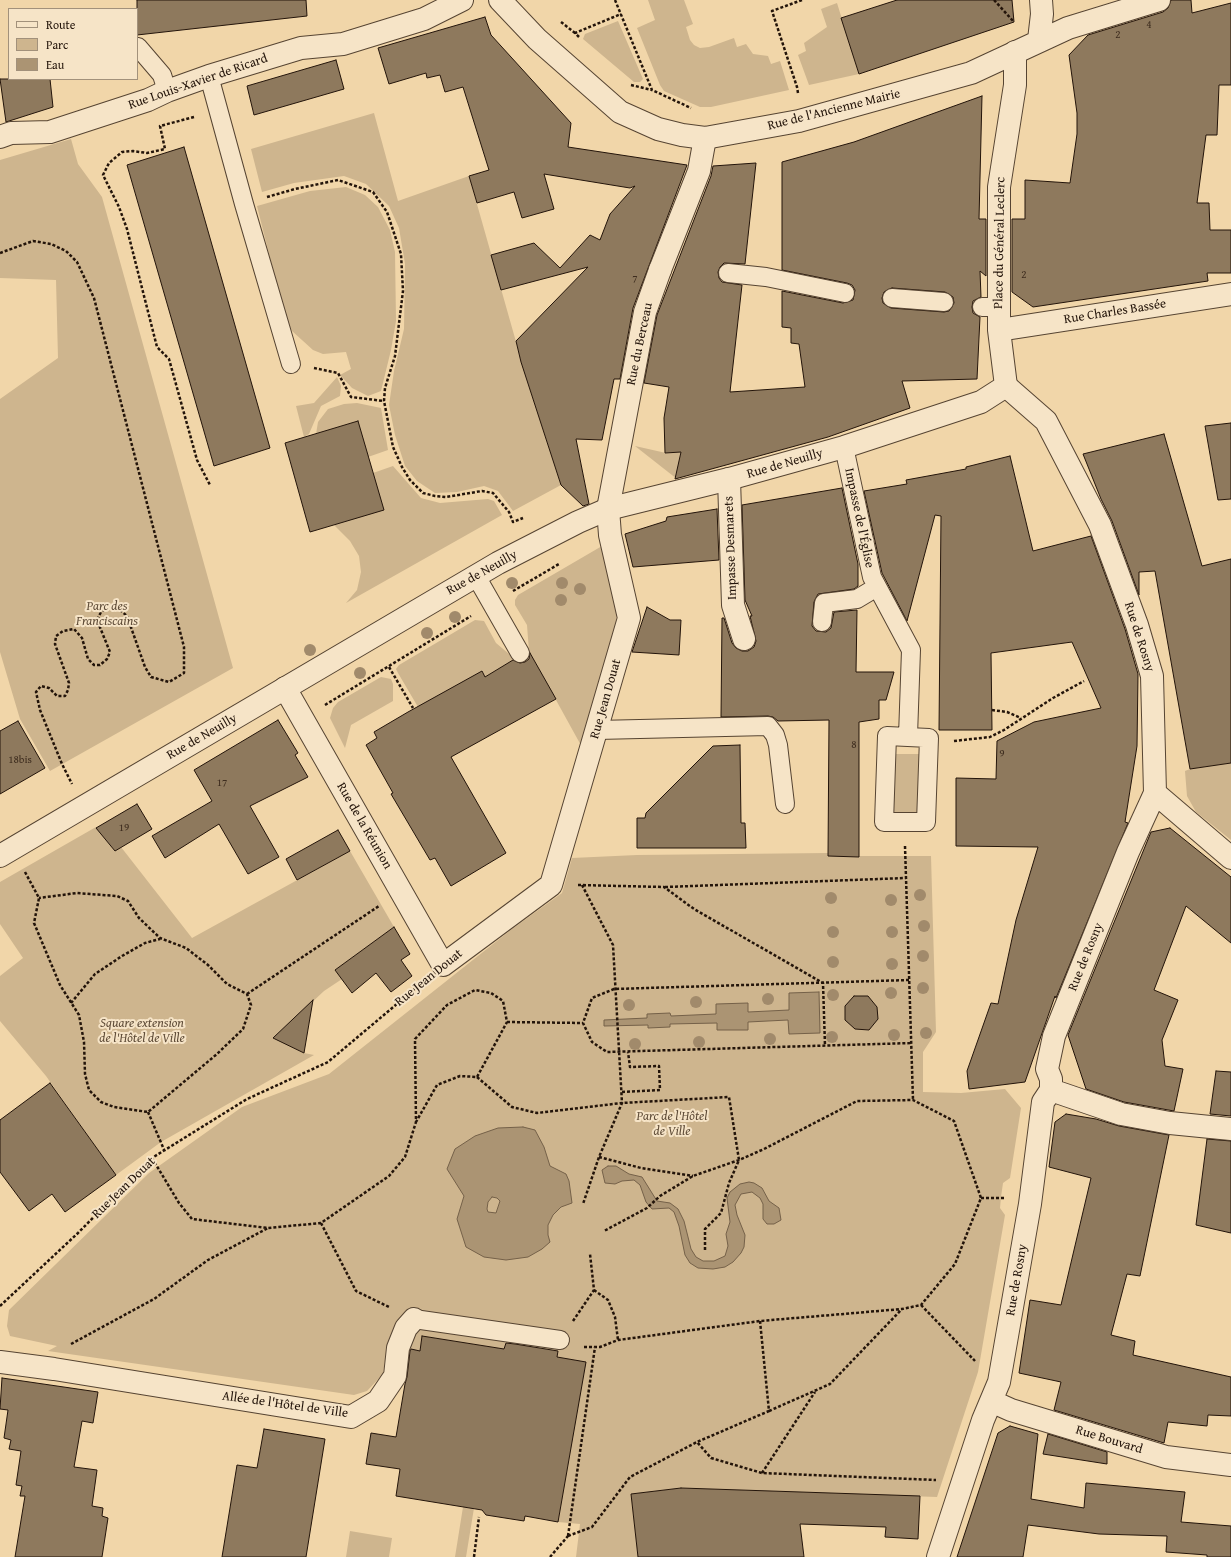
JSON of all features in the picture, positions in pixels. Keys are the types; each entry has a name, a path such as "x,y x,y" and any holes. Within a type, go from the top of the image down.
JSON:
{"street":[{"name":"Rue Louis-Xavier de Ricard","path":"0,137 11,133 50,132 148,100 167,91 208,76 301,48 343,44 424,19 462,0"},
{"name":"Rue de l'Ancienne Mairie","path":"500,0 537,39 620,112 658,129 682,135 705,138 799,122 971,74 1039,40 1068,28 1151,1"},
{"path":"1039,40 1042,14 1041,0"},
{"name":"Place du Général Leclerc","path":"1006,386 999,330 990,307 999,187 1015,85 1015,52"},
{"name":"Rue du Berceau","path":"608,509 645,312 699,171 705,138"},
{"name":"Rue Charles Bassée","path":"999,330 1231,294"},
{"name":"Rue de Neuilly","path":"0,856 498,563 608,509 729,479 844,447 981,402 1006,386"},
{"name":"Rue de Rosny","path":"938,1557 983,1420 995,1392 1030,1204 1043,1102 1052,1090 1051,1079 1047,1069 1054,1036 1128,852 1155,793 1152,676 1134,618 1100,525 1046,421 1006,386"},
{"name":"Impasse Desmarets","path":"729,479 733,605 744,639"},
{"name":"Rue Jean Douat","path":"443,965 551,884 629,618 610,536 608,509"},
{"name":"Rue de la Réunion","path":"285,688 443,965"},
{"path":"1155,793 1231,858"},
{"path":"1052,1090 1121,1114 1170,1123 1231,1129"},
{"name":"Allée de l'Hôtel de Ville","path":"0,1362 54,1369 351,1417 378,1401 395,1376 398,1348 406,1328 414,1319"},
{"name":"Rue Bouvard","path":"995,1392 1011,1410 1166,1457 1231,1465"}],"lane":[{"path":"138,47 162,75 167,91"},
{"path":"208,76 291,364"},
{"path":"728,273 766,277 845,293"},
{"path":"892,298 944,302"},
{"name":"Impasse de l'Église","path":"844,447 872,577 911,650 908,736"},
{"path":"476,576 493,603 520,653"},
{"path":"822,622 824,603 858,599 877,587"},
{"path":"597,730 768,726 775,735 778,745 785,804"},
{"path":"886,736 908,736 929,738 926,822 884,822 886,736"},
{"path":"414,1319 560,1340"}],"path":[{"path":"615,0 652,90"},
{"path":"799,122 797,88 772,11 802,0"},
{"path":"994,0 1014,22"},
{"path":"575,33 621,14"},
{"path":"558,19 580,38"},
{"path":"629,84 652,90 704,113 705,138"},
{"path":"210,486 197,460 169,359 158,347 127,229 119,207 103,175 108,163 122,152 132,151 147,154 165,149 160,126 218,111"},
{"path":"244,204 295,189 338,180 373,192 387,212 401,254 403,291 395,356 385,388 384,401 393,447 402,467 410,480 423,493 446,497 482,491 492,493 509,512 513,522 527,516"},
{"path":"0,253 33,241 51,244 66,251 77,262 94,298 184,647 184,673 168,682 151,677 144,667 127,616 119,609 109,606 101,612 97,620 110,652 107,659 100,665 94,665 88,659 82,638 74,629 63,631 56,636 55,644 69,683 68,690 65,696 57,696 49,688 41,686 36,692 40,710 62,764 85,806"},
{"path":"291,364 338,373 351,397 384,401"},
{"path":"302,718 563,562"},
{"path":"388,667 413,708"},
{"path":"929,738 948,742 990,736 1004,730 1084,681"},
{"path":"992,710 1007,712 1022,718"},
{"path":"905,822 913,1100"},
{"path":"0,856 5,865 24,869 39,898 34,923 60,985 79,1015 84,1042 84,1074 89,1090 101,1102 114,1107 148,1112 243,1029 250,1005 247,994 227,984 208,965 186,948 161,938 139,918 128,902 117,896 77,893 39,898"},
{"path":"551,884 664,887 906,878"},
{"path":"582,885 613,945 614,989 622,1092 622,1103 599,1157 583,1204"},
{"path":"664,887 694,909 823,983"},
{"path":"247,994 381,905 402,893"},
{"path":"72,1003 95,974 122,956 145,944 161,938"},
{"name":"Rue Jean Douat","path":"0,1306 78,1233 152,1158 165,1152 247,1099 328,1062 443,965"},
{"path":"909,980 614,989 592,998 582,1023 592,1042 607,1052 912,1043"},
{"path":"823,983 825,1046"},
{"path":"416,1122 415,1039 447,1005 475,990 491,993 503,1001 507,1022 476,1077"},
{"path":"507,1022 582,1023"},
{"path":"622,1092 660,1090 659,1066 630,1067 628,1052"},
{"path":"152,1158 179,1203 192,1218 268,1228 321,1223 389,1176 405,1157 416,1122 437,1086 460,1076 476,1077 512,1107 537,1113 622,1103 729,1098 739,1160 729,1183 721,1213 704,1230 705,1251"},
{"path":"590,1254 594,1290 560,1340 574,1348 600,1348 618,1340 760,1321 902,1309 921,1305 955,1264 981,1198 954,1121 913,1100 857,1101 764,1149 739,1160 693,1176 660,1196 647,1208 604,1231"},
{"path":"148,1112 165,1152"},
{"path":"599,1157 641,1168 693,1176"},
{"path":"321,1223 356,1291 414,1319"},
{"path":"54,1369 56,1352 154,1299 208,1260 268,1228"},
{"path":"594,1290 608,1300 615,1317 618,1340"},
{"path":"921,1305 980,1365 995,1392"},
{"path":"550,1557 568,1536 592,1527 630,1477 698,1442 830,1384 902,1309"},
{"path":"760,1321 769,1411"},
{"path":"568,1536 595,1347"},
{"path":"762,1472 815,1391"},
{"path":"698,1442 711,1458 762,1472 919,1478 943,1480 962,1485"},
{"path":"474,1557 479,1517"}],"green space":[{"path":"648,0 684,0 693,24 686,27 690,40 694,45 700,48 709,47 734,38 737,47 746,44 753,54 768,56 771,64 780,61 789,90 711,107 700,107 664,91 660,85 637,28 655,20"},
{"path":"837,3 859,74 809,85 798,55 806,51 804,43 827,27 821,9"},
{"path":"618,21 643,79 640,82 634,82 583,39 585,34"},
{"path":"374,113 398,201 469,176 526,377 561,485 513,511 498,491 484,486 457,492 435,493 417,481 405,466 395,435 389,405 394,371 404,329 405,264 399,228 389,206 366,184 344,176 294,183 262,192 251,149"},
{"name":"Parc des Franciscains","path":"71,139 78,164 102,197 233,668 50,771 20,719 0,652 0,399 58,358 56,280 0,278 0,160"},
{"path":"346,187 365,195 378,207 390,230 395,252 396,321 391,350 381,391 368,396 352,388 340,375 351,369 346,352 323,354 313,350 292,331 285,318 257,206 310,191"},
{"path":"337,377 341,386 340,396 321,406 309,434 304,437 296,406 314,403"},
{"path":"357,403 381,408 388,450 368,457 358,421 316,434 318,422 328,409 344,404"},
{"path":"635,446 666,453 681,452 677,479"},
{"path":"393,466 421,498 440,503 488,499 494,501 502,515 346,603 357,590 361,572 359,556 350,541 334,525 373,473"},
{"path":"602,546 617,612 614,652 583,749 529,651 527,625 515,605 515,600 518,595"},
{"path":"475,620 484,621 496,643 515,659 485,677 418,707 396,669 399,665"},
{"path":"381,677 391,679 393,684 393,701 351,725 345,748 330,718 333,708 338,702"},
{"path":"892,754 922,754 922,812 893,813"},
{"path":"1231,763 1231,840 1196,812 1187,796 1185,771"},
{"name":"Square extension de l'Hôtel de Ville","path":"96,827 114,850 121,847 192,938 350,851 394,927 335,970 342,979 324,991 274,1038 304,1053 314,1055 161,1142 116,1175 46,1076 0,1021 0,976 23,958 0,924 0,882"},
{"name":"Parc de l'Hôtel de Ville","path":"828,853 828,856 931,856 936,1032 923,1052 923,1092 961,1093 1005,1089 1021,1108 1010,1178 1003,1183 1000,1208 1005,1215 978,1372 937,1497 681,1488 631,1494 638,1557 576,1557 580,1524 558,1522 585,1363 557,1357 558,1351 506,1343 504,1349 422,1336 420,1351 387,1347 383,1374 367,1391 354,1395 48,1351 57,1346 10,1336 7,1326 9,1310 149,1173 242,1107 329,1074 512,929 562,893 572,858 637,855"},
{"path":"463,1507 474,1508 466,1557 455,1557"},
{"path":"350,1531 392,1538 389,1557 346,1557"}],"water":[{"path":"819,992 820,1033 789,1034 788,1020 748,1022 748,1030 717,1030 717,1023 670,1024 670,1027 648,1028 648,1025 604,1026 604,1020 647,1018 647,1014 670,1013 671,1016 716,1014 716,1004 748,1003 748,1012 789,1010 789,993"},
{"path":"523,1127 535,1130 544,1147 550,1166 566,1174 569,1181 572,1203 561,1207 553,1215 548,1225 550,1242 542,1249 528,1257 506,1260 484,1257 466,1247 457,1219 464,1196 447,1169 455,1149 475,1136 498,1128","holes":["492,1197 497,1198 500,1201 496,1213 488,1212 488,1202"]},
{"path":"608,1166 616,1166 629,1174 642,1177 657,1201 670,1203 678,1209 684,1221 691,1249 696,1257 703,1261 714,1261 725,1256 728,1246 726,1234 730,1222 727,1198 730,1192 740,1184 749,1182 762,1188 769,1201 779,1208 781,1220 774,1224 767,1224 763,1219 763,1204 760,1198 752,1192 741,1194 735,1205 737,1215 745,1235 744,1247 741,1253 733,1262 725,1267 713,1269 698,1268 690,1263 685,1255 679,1226 674,1212 669,1208 652,1209 646,1202 640,1185 634,1180 622,1181 615,1184 605,1183 602,1170"}],"building":[{"path":"137,0 306,0 307,16 138,35"},
{"path":"897,0 1012,0 1014,22 859,74 841,18"},
{"path":"1171,0 1191,0 1192,13 1231,3 1231,85 1219,85 1217,135 1206,135 1197,203 1209,203 1210,230 1231,230 1231,273 1207,273 1208,281 1033,307 1012,292 1012,219 1025,219 1025,180 1070,183 1077,134 1077,113 1069,55 1088,35 1163,12 1168,8"},
{"path":"485,17 491,35 571,123 568,147 687,165 633,308 620,379 614,379 602,440 576,439 589,504 583,506 561,485 521,362 516,341 588,267 501,290 491,255 534,243 560,268 590,235 600,240 610,214 635,186 630,188 544,174 554,209 522,218 514,192 477,203 469,176 489,170 463,87 445,92 440,75 427,78 426,73 389,84 378,48"},
{"path":"336,60 344,89 254,115 247,86"},
{"path":"0,79 50,80 53,107 6,122"},
{"path":"982,96 979,219 986,219 986,276 980,271 981,297 973,301 972,307 973,313 980,317 977,379 902,381 910,408 828,437 675,479 681,452 665,453 664,418 669,387 644,383 657,315 711,176 713,166 756,163 745,264 724,263 718,272 719,278 722,282 742,285 730,392 805,387 799,344 791,343 791,328 782,327 782,291 843,303 853,300 855,290 852,285 847,283 782,270 782,162 854,142","holes":["892,288 945,292 953,297 954,303 949,311 944,312 891,308 883,303 882,298 884,292"]},
{"path":"184,147 270,448 214,466 127,165"},
{"path":"358,421 384,510 310,532 285,443"},
{"path":"1231,423 1231,499 1218,500 1205,426"},
{"path":"1164,434 1202,566 1231,559 1231,763 1190,769 1155,571 1139,572 1139,595 1112,521 1101,499 1083,454"},
{"path":"1010,456 1033,551 1091,536 1125,629 1138,674 1137,746 1125,822 1128,823 1056,998 1055,996 1025,1082 969,1089 967,1071 991,1003 998,1004 1016,920 1038,847 956,846 956,778 996,779 997,741 1034,722 1101,708 1072,642 991,653 992,730 939,730 941,516 935,515 907,621 882,573 864,491 907,484 906,480 966,469 966,467"},
{"path":"842,488 858,564 858,586 854,589 818,594 814,602 812,626 816,631 826,632 831,628 834,612 857,610 856,672 894,672 886,700 879,700 879,719 859,722 859,857 828,856 829,720 778,721 773,717 768,716 721,717 722,618 724,618 732,643 736,648 742,651 748,651 754,647 756,641 750,616 752,616 745,600 742,505"},
{"path":"717,509 719,560 633,567 625,534 666,521 667,517"},
{"path":"647,607 670,620 681,620 679,655 632,652"},
{"path":"530,653 556,699 451,757 506,853 451,886 435,858 430,860 391,794 393,793 366,745 377,738 374,732 408,712 482,671 485,677 513,660 520,663 525,662 529,659"},
{"path":"278,720 298,753 295,755 308,777 250,806 279,857 248,874 219,824 165,858 152,836 212,801 194,770"},
{"path":"18,721 45,768 0,794 0,731"},
{"path":"740,745 741,823 745,823 746,848 637,848 637,818 645,818 646,813 713,746"},
{"path":"137,804 152,829 115,851 96,828"},
{"path":"1170,828 1231,877 1231,943 1186,906 1154,990 1178,1000 1162,1040 1165,1066 1183,1069 1174,1111 1124,1102 1086,1089 1068,1035 1151,832"},
{"path":"338,830 350,851 297,880 286,859"},
{"path":"394,927 410,954 401,960 412,976 391,992 376,973 352,993 335,970"},
{"path":"854,996 868,996 877,1007 878,1019 869,1030 855,1029 845,1020 845,1006"},
{"path":"313,1000 304,1053 273,1038"},
{"path":"1216,1071 1231,1072 1231,1116 1210,1114"},
{"path":"50,1083 116,1175 65,1212 52,1194 29,1211 0,1172 0,1120"},
{"path":"1066,1114 1169,1135 1140,1276 1127,1274 1111,1335 1135,1341 1133,1355 1231,1377 1231,1416 1208,1415 1207,1426 1168,1422 1164,1443 1054,1410 1061,1382 1019,1373 1030,1300 1061,1305 1091,1178 1049,1167 1055,1122"},
{"path":"1207,1139 1231,1141 1231,1233 1196,1225"},
{"path":"422,1336 504,1349 506,1343 515,1344 558,1351 557,1357 586,1362 558,1522 525,1516 524,1521 486,1515 482,1510 396,1496 400,1469 366,1464 371,1433 396,1437 407,1377 410,1351 411,1349 420,1351"},
{"path":"2,1378 98,1392 93,1423 82,1421 74,1467 97,1470 92,1506 103,1508 102,1516 108,1518 102,1557 15,1557 25,1496 20,1496 22,1486 16,1485 21,1451 9,1449 11,1440 4,1438 8,1410 0,1409"},
{"path":"1010,1426 1038,1434 1031,1499 1084,1508 1086,1483 1185,1492 1181,1522 1231,1526 1231,1557 1207,1557 1207,1555 1166,1552 1167,1536 1099,1534 1028,1525 1023,1557 957,1557 998,1433"},
{"path":"264,1429 325,1439 306,1557 222,1557 237,1465 257,1468"},
{"path":"1048,1434 1107,1452 1107,1464 1043,1454"},
{"path":"681,1488 920,1496 918,1539 885,1537 886,1527 800,1524 804,1557 638,1557 631,1494"}]}
